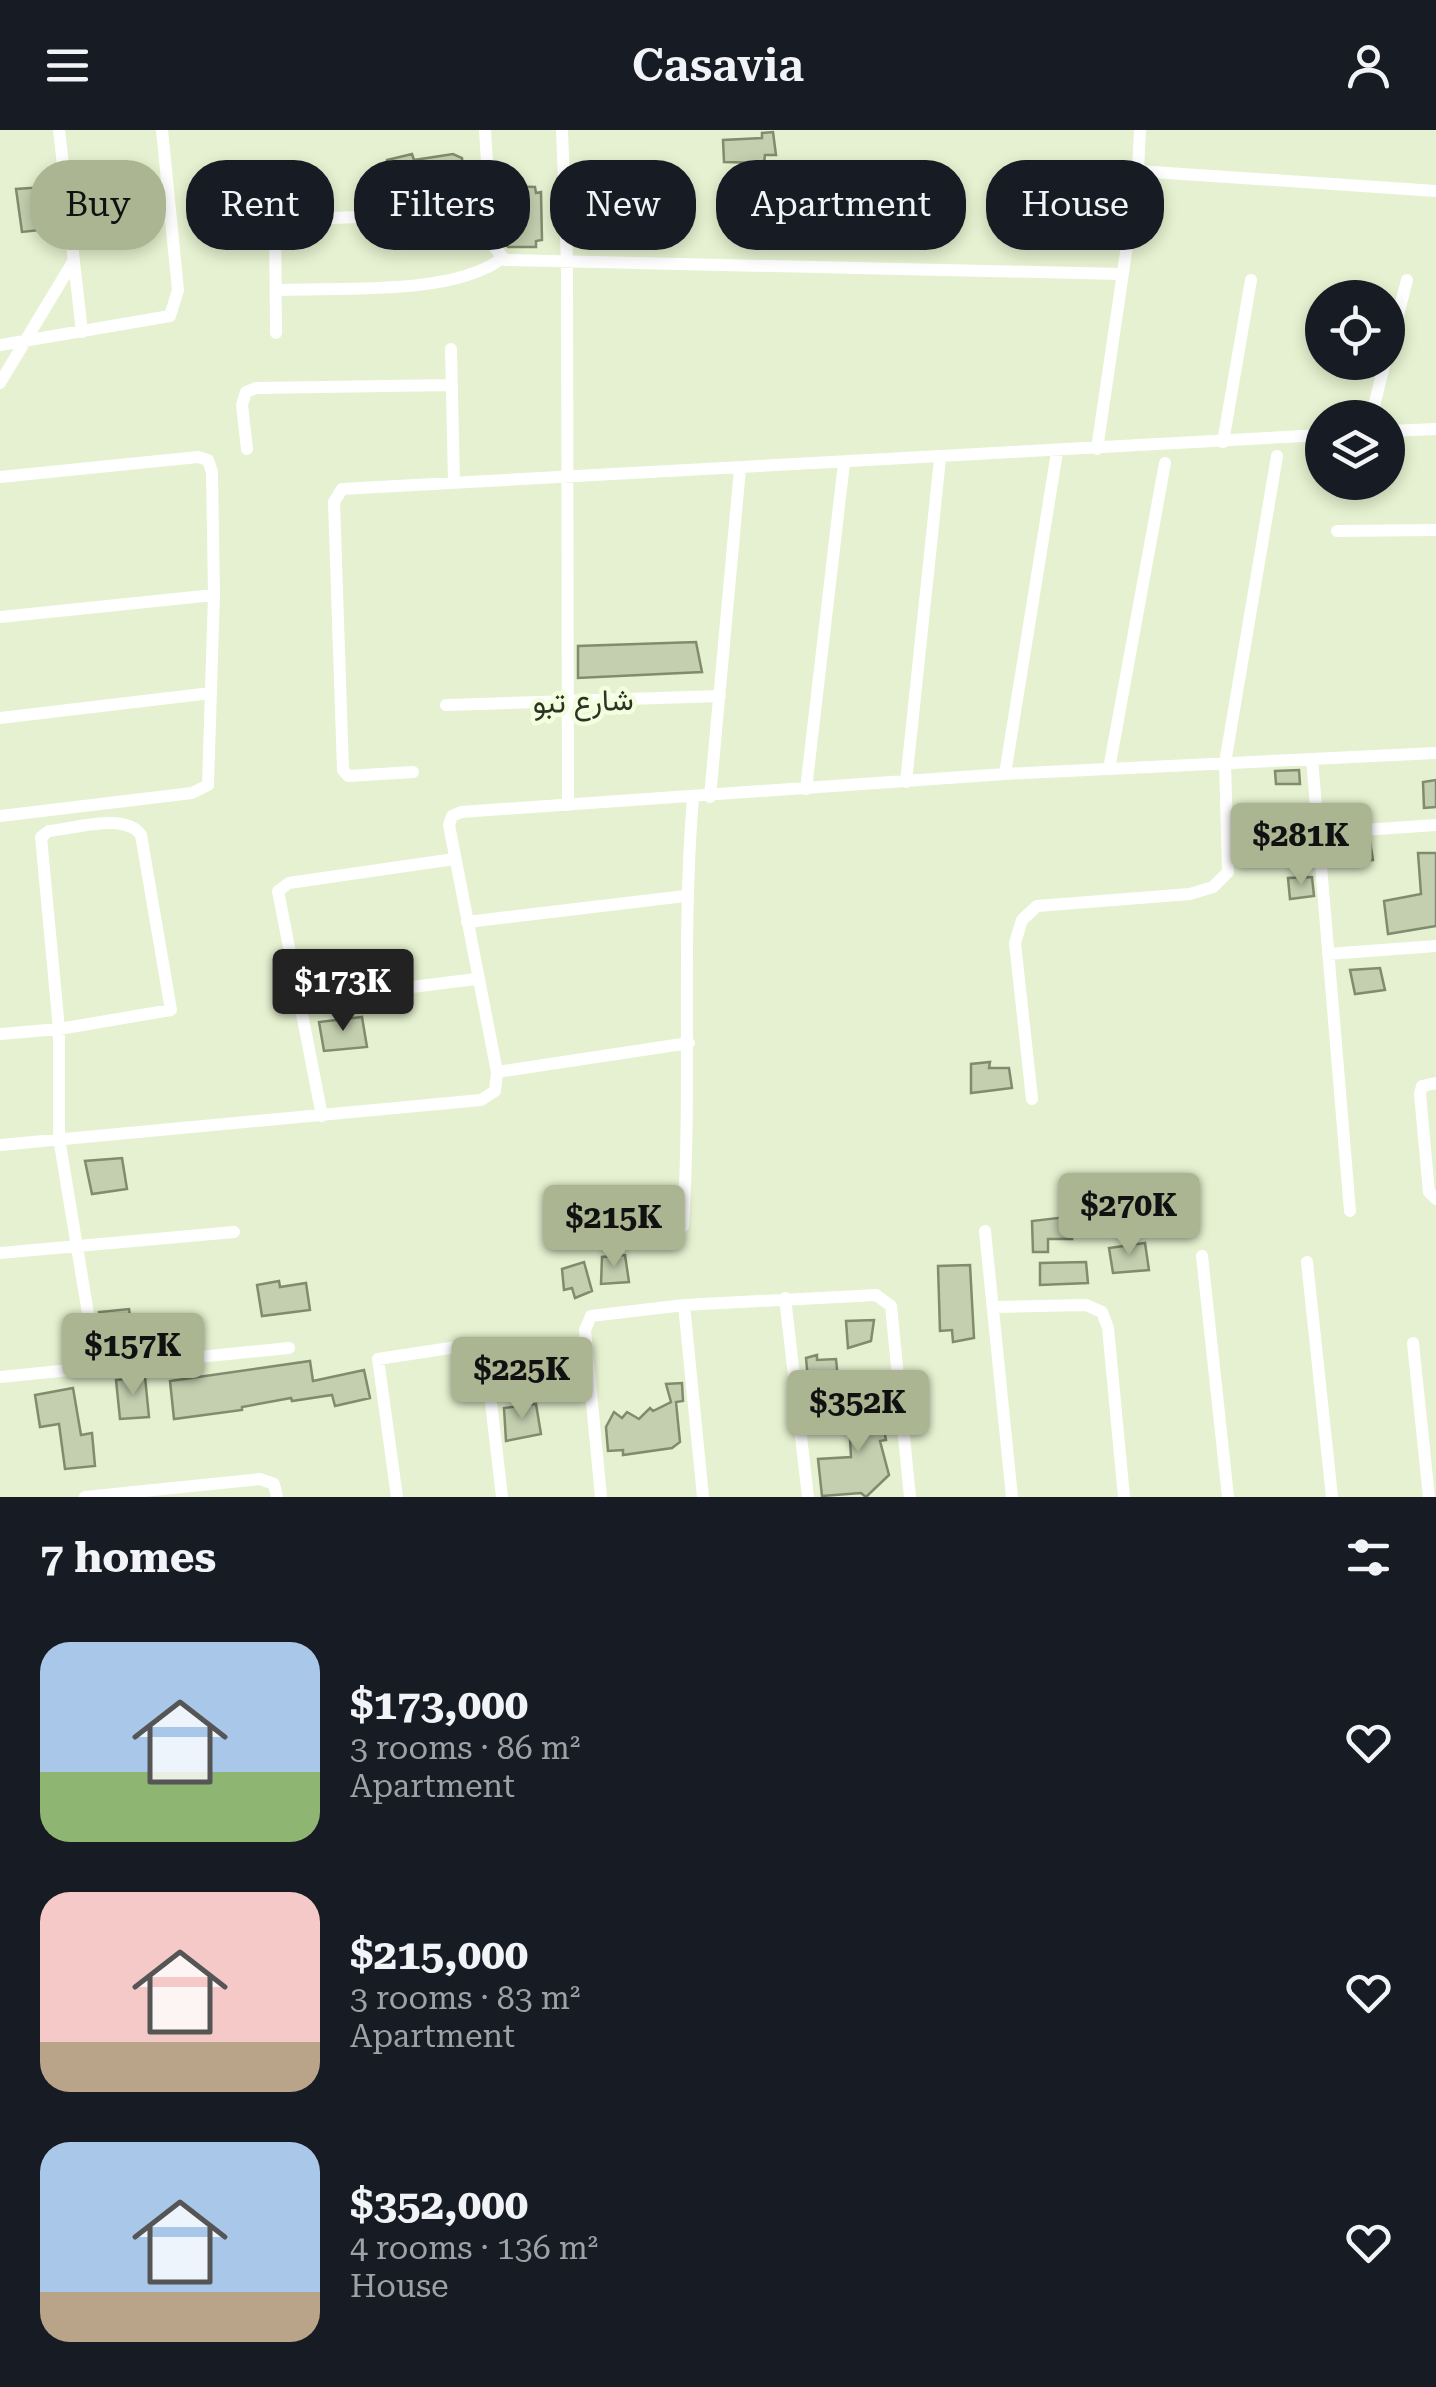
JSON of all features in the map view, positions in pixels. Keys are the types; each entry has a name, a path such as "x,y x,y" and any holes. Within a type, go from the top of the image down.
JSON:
{"street":[{"path":"60,130 82,332"},
{"path":"0,345 157,322 174,310 178,290 162,130"},
{"path":"485,130 487,160"},
{"path":"562,130 567,262 568,805"},
{"path":"1139,160 1140,130"},
{"path":"1164,174 1436,191"},
{"path":"275,250 276,333"},
{"path":"495,250 502,258"},
{"path":"1098,449 1125,250"},
{"path":"276,290 446,281 481,274 502,258 1121,274"},
{"path":"0,383 74,260"},
{"path":"1223,442 1251,280"},
{"path":"1405,288 1407,280"},
{"path":"452,349 454,484"},
{"path":"247,449 242,405 246,392 256,388 452,384"},
{"path":"1405,430 1436,429"},
{"path":"413,772 348,776 343,770 334,502 342,489 1305,436"},
{"path":"1005,774 1057,452"},
{"path":"1032,1099 1015,943 1022,920 1037,906 1190,894 1214,888 1228,872 1224,763 1278,456"},
{"path":"0,477 198,457 208,460 212,472 214,595 209,776 202,791 0,816"},
{"path":"906,782 940,459"},
{"path":"1109,769 1165,463"},
{"path":"806,789 844,464"},
{"path":"710,796 740,468"},
{"path":"1336,531 1436,530"},
{"path":"0,617 214,595"},
{"path":"0,718 211,693"},
{"name":"شارع تبو","path":"446,705 720,696"},
{"path":"0,1145 481,1100 495,1091 496,1072 454,859 452,816 1005,774 1436,753"},
{"path":"1312,759 1350,1211"},
{"path":"683,1226 689,1043 685,896 693,798"},
{"path":"0,1034 59,1029 166,1014 173,1004 141,835 128,824 49,831 41,837 59,1029 59,1138 97,1368"},
{"path":"1319,833 1436,826"},
{"path":"322,1116 276,898 282,885 454,859"},
{"path":"467,922 685,896"},
{"path":"1328,954 1436,946"},
{"path":"299,1001 476,980"},
{"path":"496,1072 689,1043"},
{"path":"1436,1083 1420,1090 1430,1192 1436,1199"},
{"path":"985,1231 1012,1497"},
{"path":"0,1252 234,1232"},
{"path":"1202,1256 1228,1497"},
{"path":"1307,1262 1332,1497"},
{"path":"602,1497 587,1322 598,1312 876,1295 889,1300 910,1497"},
{"path":"786,1298 808,1497"},
{"path":"684,1305 703,1497"},
{"path":"994,1307 1086,1305 1102,1312 1108,1328 1124,1497"},
{"path":"1413,1343 1429,1497"},
{"path":"398,1497 378,1359 383,1354 476,1344 486,1351 502,1497"},
{"path":"0,1377 289,1348"},
{"path":"85,1497 260,1479 274,1484 278,1497"}],"building":[{"path":"773,132 776,155 765,155 764,160 724,160 723,140 762,138 762,133"},
{"path":"412,154 414,160 387,160"},
{"path":"453,154 462,160 414,160"},
{"path":"530,187 535,187 536,193 541,192 542,240 536,241 536,247 530,247"},
{"path":"30,188 30,231 22,232 16,189"},
{"path":"696,642 702,672 578,678 578,646"},
{"path":"1299,770 1300,784 1276,784 1275,771"},
{"path":"1436,780 1436,807 1424,808 1423,782"},
{"path":"1293,824 1293,831 1303,831 1305,851 1269,856 1268,830"},
{"path":"1370,842 1373,860 1352,863 1352,844"},
{"path":"1418,853 1436,853 1436,926 1388,934 1384,901 1421,894"},
{"path":"1312,877 1314,896 1290,899 1288,878"},
{"path":"1380,968 1385,990 1355,994 1350,970"},
{"path":"362,1017 367,1047 324,1051 319,1022"},
{"path":"990,1062 989,1068 1009,1068 1012,1088 971,1093 971,1064"},
{"path":"122,1158 127,1189 92,1194 85,1161"},
{"path":"1066,1217 1072,1239 1048,1239 1048,1252 1033,1252 1032,1221"},
{"path":"1145,1243 1149,1270 1113,1273 1109,1248"},
{"path":"625,1255 629,1282 601,1284 602,1257"},
{"path":"584,1262 592,1291 575,1298 572,1288 564,1290 562,1269"},
{"path":"1086,1262 1088,1283 1040,1285 1040,1263"},
{"path":"970,1265 974,1338 953,1342 952,1330 940,1331 938,1266"},
{"path":"279,1281 280,1287 306,1283 310,1310 262,1316 257,1285"},
{"path":"129,1309 135,1353 105,1354 99,1312"},
{"path":"874,1320 871,1341 848,1348 846,1321"},
{"path":"817,1355 817,1360 836,1359 840,1400 826,1403 825,1395 809,1391 806,1358"},
{"path":"310,1361 313,1381 364,1370 370,1398 335,1406 332,1395 292,1401 291,1398 242,1410 174,1419 170,1381"},
{"path":"145,1377 149,1417 120,1419 116,1380"},
{"path":"682,1383 683,1401 676,1402 680,1442 672,1448 623,1455 623,1450 608,1451 606,1427 614,1412 622,1418 627,1412 639,1419 650,1408 653,1411 671,1402 666,1384"},
{"path":"73,1388 81,1435 92,1433 95,1466 65,1469 59,1424 40,1427 35,1395"},
{"path":"878,1400 886,1440 880,1441 889,1475 866,1497 861,1493 822,1496 818,1459 851,1457 848,1402"},
{"path":"536,1404 541,1434 506,1441 504,1408"}]}
